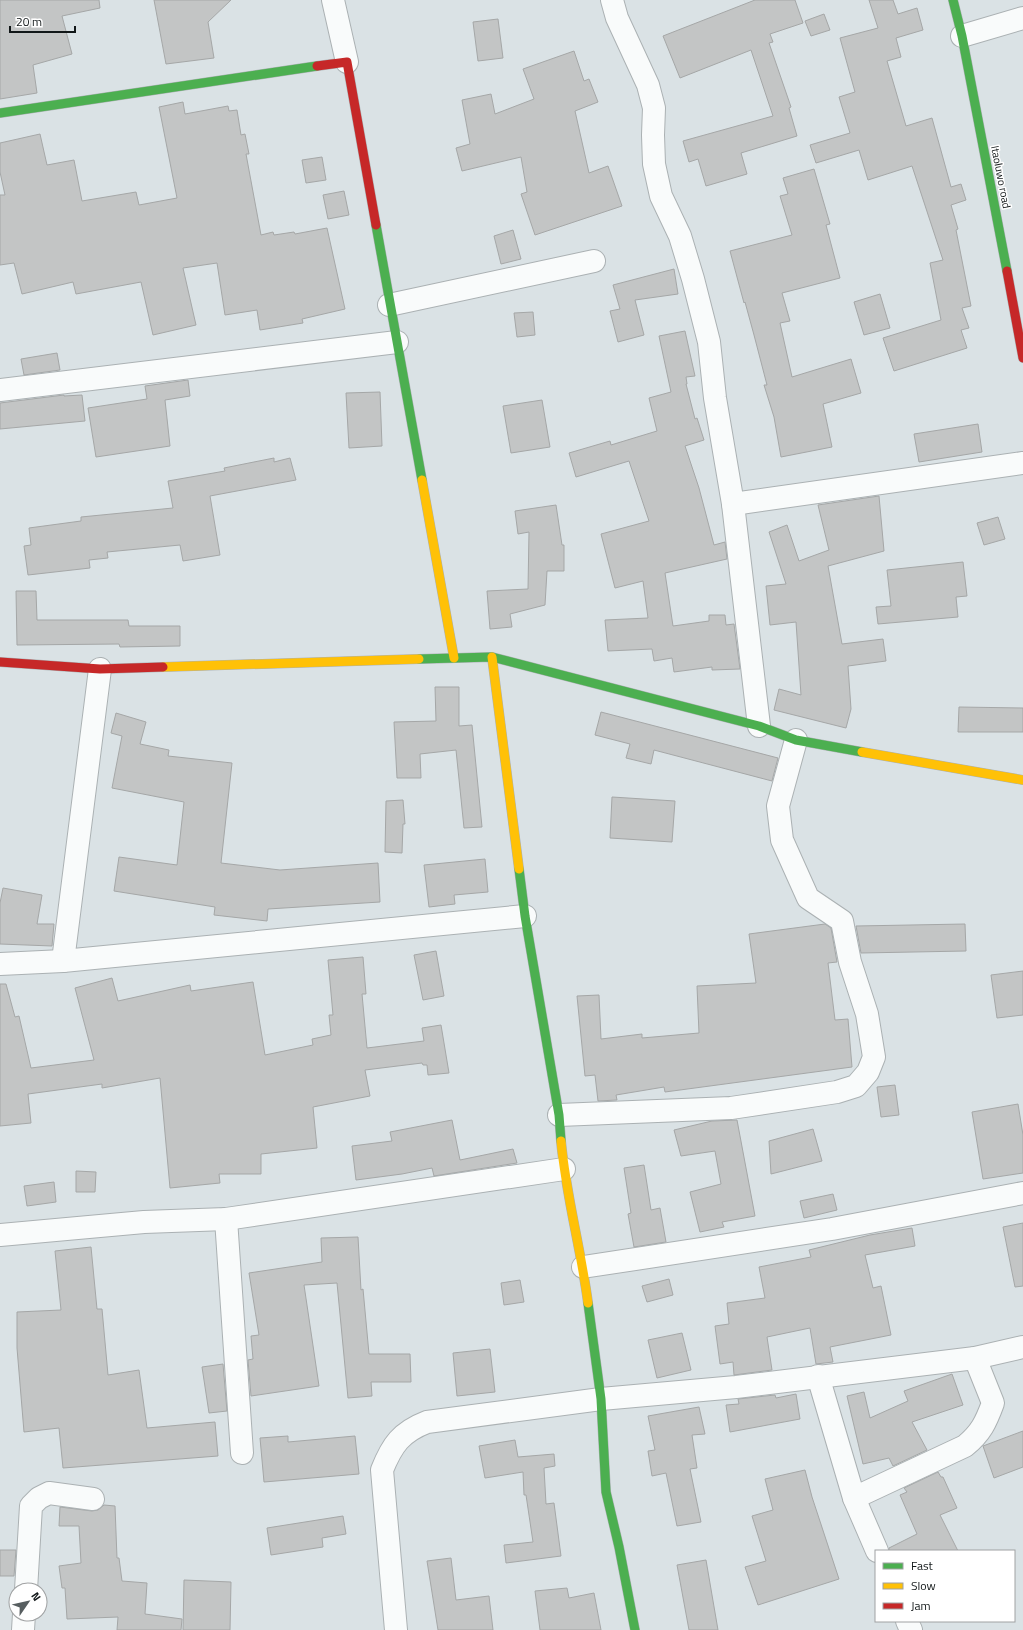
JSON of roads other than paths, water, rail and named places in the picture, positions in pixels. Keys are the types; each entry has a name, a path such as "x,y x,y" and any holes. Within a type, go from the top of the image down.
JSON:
{"street":[{"path":"333,0 347,62 389,305 454,658"},
{"path":"612,0 617,18 648,85 654,108 654,164 661,196 680,236 709,342 715,398 733,504 759,726"},
{"name":"Itaoluwo road","path":"953,0 962,36 1023,358"},
{"path":"962,36 1023,18"},
{"path":"0,113 347,62"},
{"path":"389,305 594,261"},
{"path":"0,390 397,342"},
{"path":"733,504 1023,463"},
{"path":"492,657 525,916 559,1115 564,1169 583,1267 601,1399 606,1492 619,1547 635,1630"},
{"path":"0,662 100,669 492,657 759,726 796,740 1023,780"},
{"path":"63,961 100,669"},
{"path":"559,1115 731,1108 837,1092 856,1086 868,1072 874,1057 867,1014 850,962 842,921 808,898 782,840 778,806 796,740"},
{"path":"0,964 63,961 525,916"},
{"path":"0,1235 144,1222 226,1219 564,1169"},
{"path":"583,1267 832,1228 1023,1193"},
{"path":"226,1219 242,1453"},
{"path":"396,1630 382,1470 388,1456 401,1436 412,1428 427,1422 601,1399 736,1387 976,1358 1023,1347"},
{"path":"854,1498 965,1446 976,1437 984,1426 993,1403 976,1358"},
{"path":"818,1376 854,1498 877,1550"},
{"path":"26,1582 31,1506 39,1498 50,1494 93,1499"}]}
